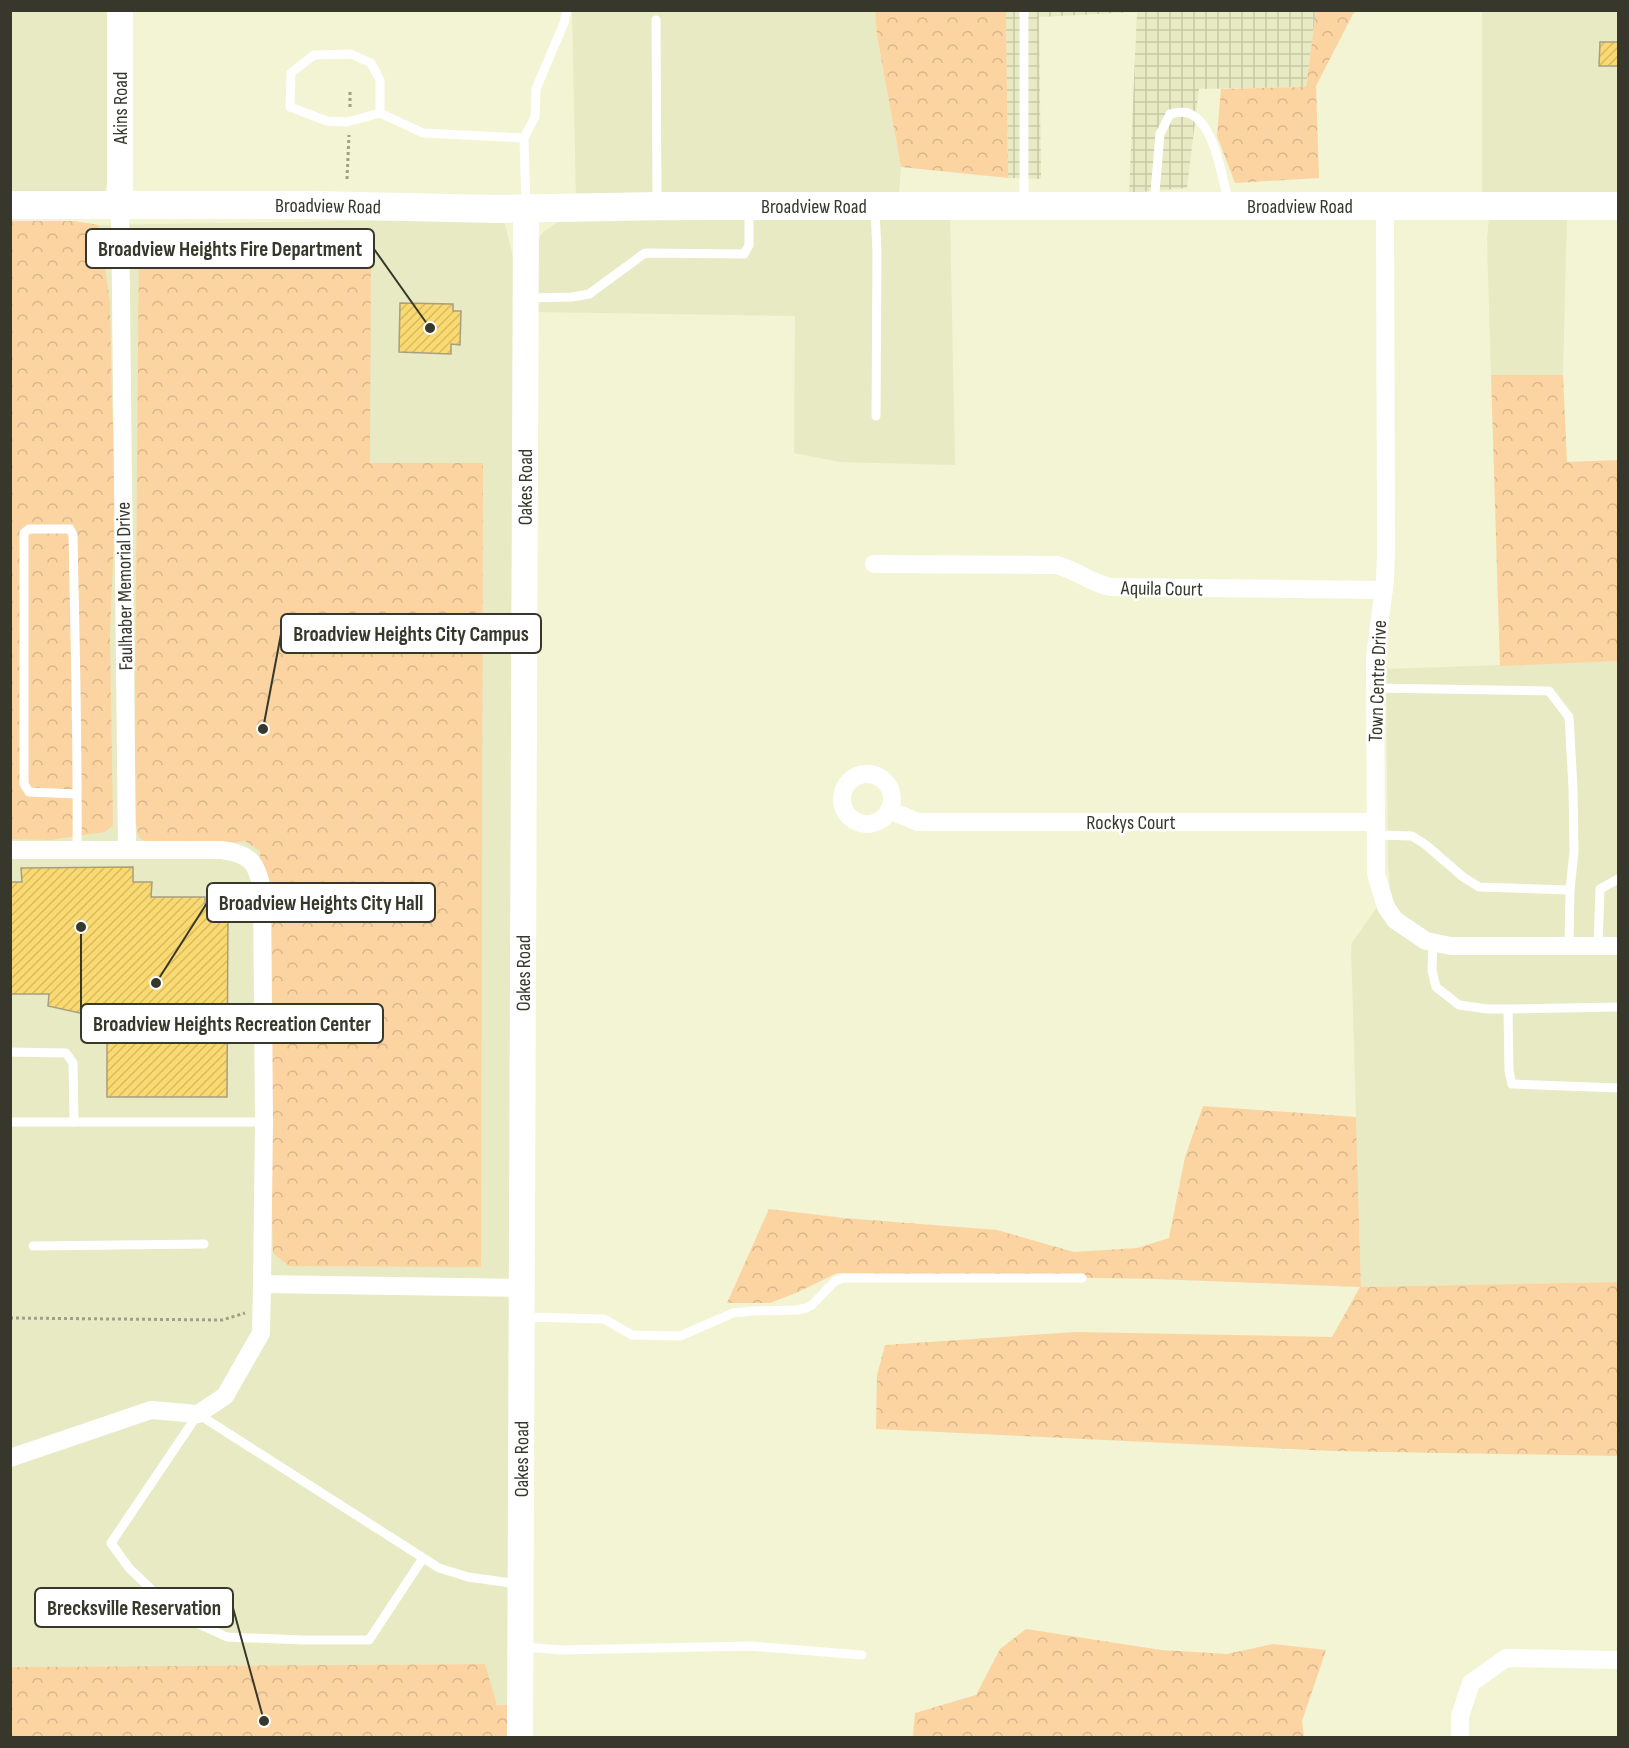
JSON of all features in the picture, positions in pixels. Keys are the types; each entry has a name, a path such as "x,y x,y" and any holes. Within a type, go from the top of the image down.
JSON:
{"main road":[{"name":"Broadview Road","path":"10,205 312,205 526,209 657,206 1618,206"}],"street":[{"name":"Akins Road","path":"120,10 120,206"},
{"name":"Faulhaber Memorial Drive","path":"120,206 127,850"},
{"name":"Town Centre Drive","path":"1385,206 1386,552 1384,590 1376,639 1374,829 1376,874 1386,907 1395,920 1410,932 1433,944 1451,946 1618,946"},
{"name":"Oakes Road","path":"520,1737 526,209"},
{"name":"Aquila Court","path":"873,564 1057,565 1068,568 1102,586 1110,587 1384,590"},
{"name":"Rockys Court","path":"889,810 918,822 1374,829"},
{"path":"10,850 222,850 236,852 253,862 259,874 262,890 264,1122 261,1333 225,1396 198,1414 151,1410 10,1458"},
{"path":"262,1284 523,1288"},
{"path":"1460,1737 1460,1716 1471,1683 1506,1658 1618,1660"}],"lane":[{"path":"526,209 524,138 535,117 536,89 564,23 567,10"},
{"path":"1024,10 1024,206"},
{"path":"656,20 657,206"},
{"path":"380,113 380,80 371,63 351,54 314,55 291,73 290,107 327,121 347,122 380,113 423,134 524,138"},
{"path":"1154,207 1160,134 1170,114 1187,112 1203,122 1215,151 1229,206"},
{"path":"525,298 572,297 589,294 645,253 744,254 749,245 749,206"},
{"path":"875,206 876,416"},
{"path":"77,794 30,792 24,784 24,533 29,528 70,528 73,535 77,794 77,850"},
{"path":"1374,688 1549,690 1569,717 1574,809 1569,946"},
{"path":"1374,829 1412,836 1426,845 1463,878 1479,887 1570,890"},
{"path":"1598,946 1600,889 1618,879"},
{"path":"1433,944 1432,970 1436,987 1459,1005 1488,1009 1618,1007"},
{"path":"1508,1009 1509,1071 1512,1084 1618,1088"},
{"path":"10,1052 66,1053 73,1063 74,1122"},
{"path":"10,1122 264,1122"},
{"path":"33,1246 204,1244"},
{"path":"523,1317 604,1319 632,1335 680,1336 733,1313 797,1311 806,1308 812,1305 835,1281 843,1278 1082,1278"},
{"path":"423,1558 369,1640 227,1637 177,1614 129,1568 111,1543 198,1414 439,1568 468,1577 521,1585"},
{"path":"520,1647 562,1650 750,1646 862,1655"}],"path":[{"path":"10,1318 222,1320 245,1312"}],"shaded area":[{"path":"11,11 109,11 108,180 105,191 11,195"},
{"path":"572,11 875,11 877,36 901,167 899,193 576,197"},
{"path":"1006,11 1316,11 1306,87 1199,89 1187,188 1129,193 1137,12 1039,17 1041,179 1008,178"},
{"path":"1482,11 1618,11 1618,193 1482,193"},
{"path":"1567,216 1563,375 1491,375 1487,239 1489,217"},
{"path":"950,217 955,465 840,462 794,453 795,316 536,312 538,239 543,232 558,222"},
{"path":"478,219 504,221 514,261 517,1705 497,1705 484,1664 11,1667 10,221 72,221 99,225"},
{"path":"1618,661 1618,1282 1361,1287 1351,944 1390,889 1386,669"}],"green space":[{"path":"875,11 1006,11 1008,178 901,167 877,36"},
{"path":"1316,11 1356,11 1316,86 1319,178 1235,183 1217,136 1221,89 1306,87"},
{"path":"11,221 73,221 99,225 110,303 116,484 110,636 113,825 105,832 50,840 11,839"},
{"path":"139,241 371,241 370,463 483,463 481,1267 289,1266 273,1253 260,851 245,841 220,844 148,843 139,838 134,816"},
{"path":"1491,375 1563,375 1567,462 1618,460 1618,661 1500,666"},
{"path":"1203,1106 1356,1117 1361,1287 1618,1282 1618,1456 1334,1451 876,1429 877,1375 885,1345 1076,1332 1332,1337 1360,1287 1155,1279 837,1273 770,1303 727,1303 769,1209 844,1218 997,1230 1074,1252 1137,1248 1169,1238 1185,1157"},
{"path":"1026,1629 1161,1650 1227,1654 1273,1644 1326,1650 1302,1721 1304,1737 913,1737 915,1713 976,1695 1000,1649"},
{"path":"485,1664 497,1705 517,1705 517,1737 11,1737 10,1667"}],"building":[{"path":"1600,42 1618,42 1618,66 1599,66"},
{"path":"400,303 453,304 453,311 461,311 460,345 451,344 451,354 399,352"},
{"path":"133,867 133,882 152,882 151,897 205,897 205,905 228,905 227,1097 107,1097 107,1019 48,1006 49,994 10,994 10,882 22,882 21,868"}],"place":[{"name":"Broadview Heights Fire Department","path":"430,328"},
{"name":"Broadview Heights City Campus","path":"263,729"},
{"name":"Broadview Heights Recreation Center","path":"81,927"},
{"name":"Broadview Heights City Hall","path":"156,983"},
{"name":"Brecksville Reservation","path":"264,1721"}]}
